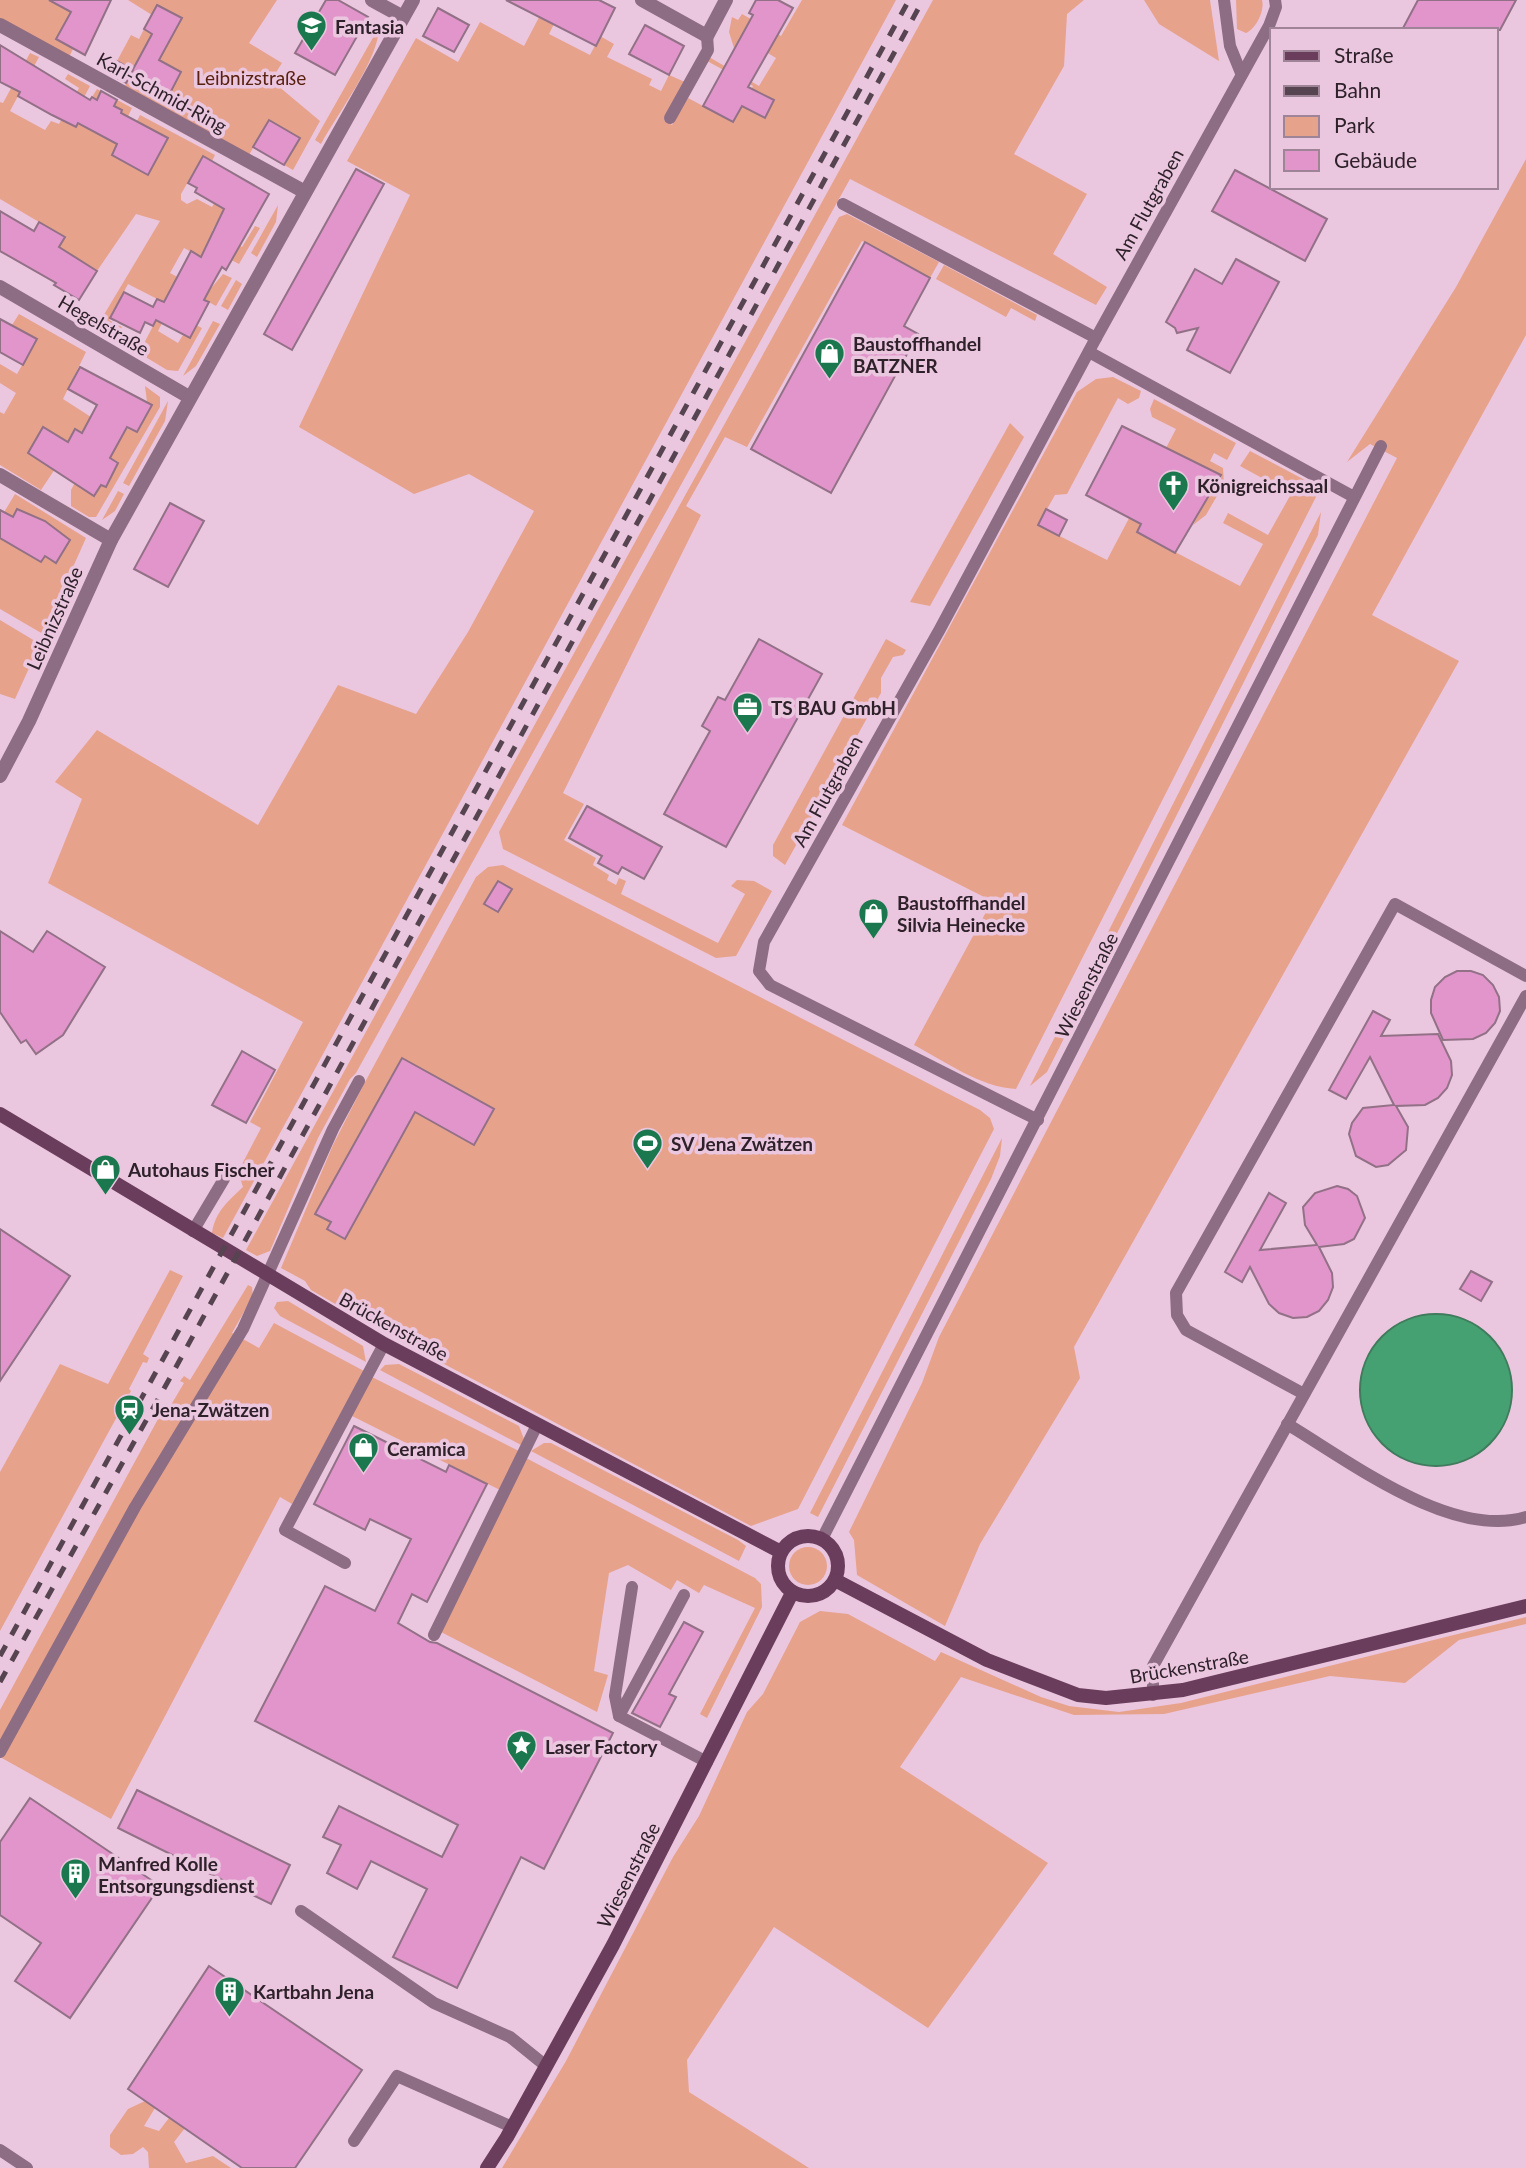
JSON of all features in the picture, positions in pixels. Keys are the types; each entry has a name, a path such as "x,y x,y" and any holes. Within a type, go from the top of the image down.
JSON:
{"street":[{"path":"373,0 403,17"},
{"name":"Leibnizstraße","path":"0,776 29,721 111,540 413,0"},
{"path":"642,0 707,36 726,0"},
{"name":"Karl-Schmid-Ring","path":"0,25 306,192"},
{"name":"Hegelstraße","path":"0,287 189,397"},
{"path":"0,475 111,540"},
{"name":"Brückenstraße","path":"0,1114 384,1344 781,1552"},
{"path":"803,1536 822,1539 835,1552 838,1571 835,1580 829,1588 812,1597 792,1593 780,1580 778,1571 781,1552 786,1544 803,1536"},
{"name":"Brückenstraße","path":"835,1580 986,1660 1078,1695 1106,1698 1153,1695 1239,1678 1526,1606"},
{"name":"Wiesenstraße","path":"486,2168 512,2127 613,1945 792,1593"}],"lane":[{"path":"1224,0 1230,46 1241,73"},
{"name":"Am Flutgraben","path":"1038,1121 770,985 759,971 764,942 940,629 1096,338 1269,26 1276,7 1275,0"},
{"path":"670,118 708,50 707,36"},
{"path":"843,204 1096,338"},
{"path":"1089,352 1354,497"},
{"name":"Wiesenstraße","path":"822,1539 1381,446"},
{"path":"1304,1394 1186,1329 1177,1315 1176,1293 1395,904 1526,976"},
{"path":"1153,1695 1153,1666 1522,1011 1526,996"},
{"path":"0,1752 135,1507 243,1329 333,1129 359,1080"},
{"path":"193,1231 223,1179"},
{"path":"345,1563 285,1530 384,1344"},
{"path":"1287,1424 1432,1509 1472,1519 1515,1521 1526,1517"},
{"path":"434,1635 537,1425"},
{"path":"618,1716 615,1696 632,1587"},
{"path":"618,1716 684,1595"},
{"path":"618,1716 707,1762"},
{"path":"301,1911 435,2003 510,2037 546,2066"},
{"path":"354,2141 397,2076 512,2127"},
{"path":"0,2150 27,2168"}],"green space":[{"path":"0,0 63,0 71,12 56,39 73,49 69,57 0,20"},
{"path":"128,0 277,0 249,43 282,63 271,80 320,121 293,170 284,165 299,139 269,121 249,155 125,86 129,78 167,99 181,73 133,70 117,61 131,35 139,39 144,29 169,42 157,5 152,15"},
{"path":"548,0 565,2 549,34 590,55 600,36 614,44 607,57 652,79 649,85 661,91 669,75 685,82 664,120 672,125 688,98 733,122 753,86 707,61 709,57 759,86 776,58 741,37 734,48 729,32 732,17 738,20 742,14 781,36 802,0 896,0 223,1238 212,1233 216,1219 223,1207 243,1187 238,1172 261,1128 250,1122 303,1022 48,883 82,799 55,782 97,730 258,825 338,685 416,714 468,632 534,511 469,474 414,494 299,427 410,195 347,161 416,38 458,62 480,22 524,46"},
{"path":"933,0 1084,0 1067,14 1064,66 1014,154 1087,194 1053,254 1107,287 1096,305 850,179 318,1138 270,1251 257,1256 246,1250"},
{"path":"1144,0 1210,0 1219,61 1159,24"},
{"path":"1236,0 1262,0 1259,19 1246,33 1237,29"},
{"path":"379,27 365,71 321,144 315,140"},
{"path":"30,53 39,57 10,111 45,130 51,121 59,124 79,88 65,79 68,74 90,86 70,124 76,127 78,123 107,138 122,110 92,97 97,89 132,108 119,135 118,158 148,174 167,138 137,121 140,115 215,155 212,161 203,156 181,194 181,200 187,204 197,199 212,207 218,197 230,199 212,231 242,247 255,226 260,228 239,264 207,247 201,257 184,248 170,273 207,293 223,274 232,278 216,306 176,284 174,300 158,331 178,343 183,335 190,338 196,325 202,328 178,371 167,370 139,353 165,303 128,284 109,320 122,327 114,339 96,328 160,221 136,214 97,271 59,247 39,222 0,199 0,102 3,103"},
{"path":"1526,159 1526,335 1372,615 1459,661 1074,1347 1080,1378 980,1544 945,1626 857,1575 854,1540 849,1532 922,1383 939,1337 1397,458 1370,444 1347,462 1456,287"},
{"path":"278,205 276,222 257,257 251,253"},
{"path":"847,214 939,262 930,278 862,241 747,447 725,437 686,506 701,515 563,793 584,804 564,840 596,858 593,865 609,875 607,880 616,885 619,878 626,881 621,894 718,943 745,894 731,886 737,880 754,881 772,891 736,956 716,958 503,849 499,832 839,217"},
{"path":"944,265 1037,315 1035,321 1011,308 1006,317 936,279"},
{"path":"236,280 242,284 228,310 221,306"},
{"path":"19,314 86,352 63,399 91,417 137,432 152,405 147,402 145,386 160,397 160,407 96,517 89,517 71,506 71,490 80,473 86,476 80,488 95,496 101,485 106,487 118,462 93,449 97,441 75,429 70,438 76,441 70,443 43,427 55,469 41,490 0,465 0,412 4,414 16,393 0,383 0,364 17,374 37,339 12,325"},
{"path":"213,321 220,324 196,366 183,376"},
{"path":"1113,377 1141,391 1139,398 1128,404 1118,398 1067,494 1055,495 1038,525 1107,560 1176,429 1152,417 1150,409 1154,399 1236,443 1227,460 1214,453 1210,461 1223,468 1224,484 1218,480 1220,475 1182,455 1137,532 1240,586 1263,544 1223,523 1228,513 1268,535 1291,494 1240,466 1250,451 1303,479 1317,495 1016,1089 976,1079 914,1045 992,901 842,825 1077,392 1096,379"},
{"path":"168,401 165,421 129,486 123,483"},
{"path":"1010,423 1024,437 930,606 910,602"},
{"path":"1215,485 1221,489 1206,515 1193,525"},
{"path":"118,491 124,494 115,511 102,520"},
{"path":"15,494 86,538 43,634 0,609 0,519"},
{"path":"1321,512 1318,535 1047,1072 1030,1086"},
{"path":"0,620 40,644 15,699 0,694"},
{"path":"886,639 906,650 903,655 893,657 881,678 881,693 785,865 773,856 773,845"},
{"name":"SV Jena Zwätzen","path":"503,865 980,1110 990,1118 994,1129 798,1509 751,1526 389,1335 311,1290 305,1281 281,1268 333,1145 476,877 488,867"},
{"path":"1002,1138 1000,1156 991,1179 818,1517 810,1513"},
{"path":"170,1270 183,1276 143,1354 149,1358 147,1363 143,1362 129,1389 131,1391 0,1631 0,1472 60,1364 108,1384"},
{"path":"248,1285 252,1287 253,1296 232,1333 259,1348 274,1323 364,1371 292,1504 280,1497 111,1819 0,1757 0,1710 164,1408 168,1410 184,1383 180,1381 184,1376 190,1380"},
{"path":"288,1301 363,1346 366,1362 280,1316 274,1308 277,1302"},
{"path":"399,1364 519,1426 524,1439 521,1445 380,1370 385,1365"},
{"path":"372,1377 519,1451 500,1490 352,1416"},
{"path":"544,1443 551,1443 738,1540 746,1546 739,1561 531,1451"},
{"path":"526,1458 755,1578 761,1584 762,1607 707,1718 700,1714 755,1608 704,1585 699,1593 677,1580 671,1590 628,1565 609,1573 594,1671 608,1675 597,1712 441,1632"},
{"path":"808,1547 821,1553 827,1566 821,1579 808,1585 795,1579 789,1566 795,1553"},
{"path":"820,1611 848,1614 935,1661 941,1652 1041,1697 1069,1706 1119,1712 1181,1703 1526,1617 1526,1624 1459,1640 1405,1683 1330,1676 1164,1714 1074,1715 961,1677 900,1767 1048,1863 928,2028 774,1927 687,2060 689,2092 809,2168 502,2168 566,2061 673,1857 699,1816 747,1712 763,1694 800,1622"},
{"path":"145,2101 155,2108 144,2126 159,2131 169,2118 185,2128 174,2142 186,2163 213,2156 231,2168 149,2168 148,2152 143,2147 133,2154 121,2155 110,2147 110,2135 128,2109"}],"shaded area":[{"path":"1436,1314 1465,1320 1489,1337 1506,1361 1512,1390 1506,1419 1489,1443 1465,1460 1436,1466 1407,1460 1383,1443 1366,1419 1360,1390 1366,1361 1383,1337 1407,1320"}],"building":[{"path":"49,0 111,0 85,55 56,39 71,12"},
{"path":"326,0 338,0 368,17 335,75 295,53"},
{"path":"506,0 599,0 615,8 596,46"},
{"path":"756,0 778,0 793,8 748,87 774,100 765,118 742,106 733,122 703,106 753,15 749,13"},
{"path":"1418,0 1516,0 1500,30 1403,28"},
{"path":"157,5 182,18 159,60 181,72 167,99 129,78 126,83 110,74 117,61 133,70 152,34 144,29"},
{"path":"438,8 469,25 454,52 423,36"},
{"path":"645,25 684,46 669,75 629,54"},
{"path":"0,45 90,100 92,97 97,100 101,91 117,100 114,106 122,110 121,113 168,138 148,175 112,155 117,144 78,123 76,127 52,115 18,96 20,92 0,82"},
{"path":"269,120 300,138 284,165 253,147"},
{"path":"203,156 269,194 226,270 222,267 213,283 204,300 209,302 190,338 156,320 153,326 145,322 140,333 110,318 124,292 153,307 157,299 164,302 191,251 201,257 224,209 195,192 197,188 188,183"},
{"path":"356,169 384,184 292,350 264,334"},
{"path":"1235,170 1327,219 1305,261 1212,211"},
{"path":"0,211 34,231 39,222 65,237 59,247 97,271 79,300 54,285 56,283 0,251"},
{"path":"865,242 930,278 904,326 918,334 831,493 751,449"},
{"path":"1236,259 1279,282 1230,373 1187,350 1198,328 1177,333 1175,328 1166,322 1195,269 1222,284"},
{"path":"0,319 37,339 23,365 0,352"},
{"path":"80,367 152,405 137,432 127,427 110,458 118,463 106,487 101,485 94,496 28,453 43,427 68,442 75,429 82,433 97,405 68,389"},
{"path":"1122,426 1221,475 1175,553 1137,532 1141,524 1086,495"},
{"path":"170,503 204,521 168,587 134,569"},
{"path":"17,509 45,521 70,540 56,563 45,556 41,562 0,538 0,510 13,517"},
{"path":"1046,509 1067,520 1059,536 1038,525"},
{"path":"759,639 822,674 726,847 664,814 710,731 702,726 718,697 725,700"},
{"path":"587,806 662,847 644,879 622,867 618,874 598,863 602,856 569,838"},
{"path":"498,881 512,889 498,912 484,904"},
{"path":"0,931 33,952 47,931 105,967 63,1035 36,1054 26,1040 21,1043 0,1012"},
{"path":"1457,971 1471,971 1483,975 1493,985 1499,997 1500,1011 1495,1023 1486,1033 1473,1039 1443,1040 1431,1013 1431,1000 1435,987 1445,977"},
{"path":"1373,1011 1390,1020 1381,1036 1438,1034 1451,1061 1452,1075 1447,1088 1438,1098 1425,1105 1396,1106 1408,1127 1406,1150 1388,1165 1376,1167 1356,1156 1349,1134 1352,1123 1363,1108 1394,1105 1370,1057 1346,1099 1329,1090"},
{"path":"242,1051 275,1070 246,1123 212,1105"},
{"path":"402,1058 494,1109 474,1145 415,1112 345,1239 327,1229 331,1222 315,1214"},
{"path":"1337,1186 1348,1189 1357,1196 1365,1218 1354,1239 1344,1244 1319,1247 1332,1273 1333,1287 1328,1300 1319,1311 1307,1317 1293,1318 1279,1313 1269,1304 1250,1267 1242,1282 1225,1272 1269,1193 1286,1203 1260,1250 1317,1245 1305,1225 1303,1207 1315,1193"},
{"path":"0,1229 70,1276 0,1381"},
{"path":"1471,1271 1492,1282 1481,1301 1460,1289"},
{"path":"354,1426 446,1472 449,1465 487,1484 427,1602 412,1594 398,1623 430,1642 437,1643 613,1733 544,1869 521,1857 457,1988 393,1957 427,1889 371,1861 357,1889 327,1873 341,1845 323,1837 339,1806 442,1857 458,1825 255,1721 325,1586 375,1611 411,1539 370,1519 365,1530 314,1504"},
{"path":"684,1622 703,1632 669,1694 676,1697 660,1727 632,1713"},
{"path":"137,1790 290,1865 271,1904 118,1828"},
{"name":"Manfred Kolle Entsorgungsdienst","path":"30,1798 160,1886 70,2018 15,1981 41,1943 0,1915 0,1842"},
{"name":"Kartbahn Jena","path":"209,1966 362,2070 295,2168 242,2168 128,2089"}],"railway":[{"path":"0,1656 909,0"},
{"path":"0,1682 176,1367 923,0"}],"place":[{"name":"Fantasia","path":"312,53"},
{"name":"Baustoffhandel BATZNER","path":"830,381"},
{"name":"Königreichssaal","path":"1174,512"},
{"name":"TS BAU GmbH","path":"748,734"},
{"name":"Baustoffhandel Silvia Heinecke","path":"874,940"},
{"name":"SV Jena Zwätzen","path":"648,1170"},
{"name":"Autohaus Fischer","path":"105,1196"},
{"name":"Jena-Zwätzen","path":"129,1436"},
{"name":"Ceramica","path":"364,1475"},
{"name":"Laser Factory","path":"522,1773"},
{"name":"Manfred Kolle Entsorgungsdienst","path":"75,1901"},
{"name":"Kartbahn Jena","path":"230,2018"}]}
